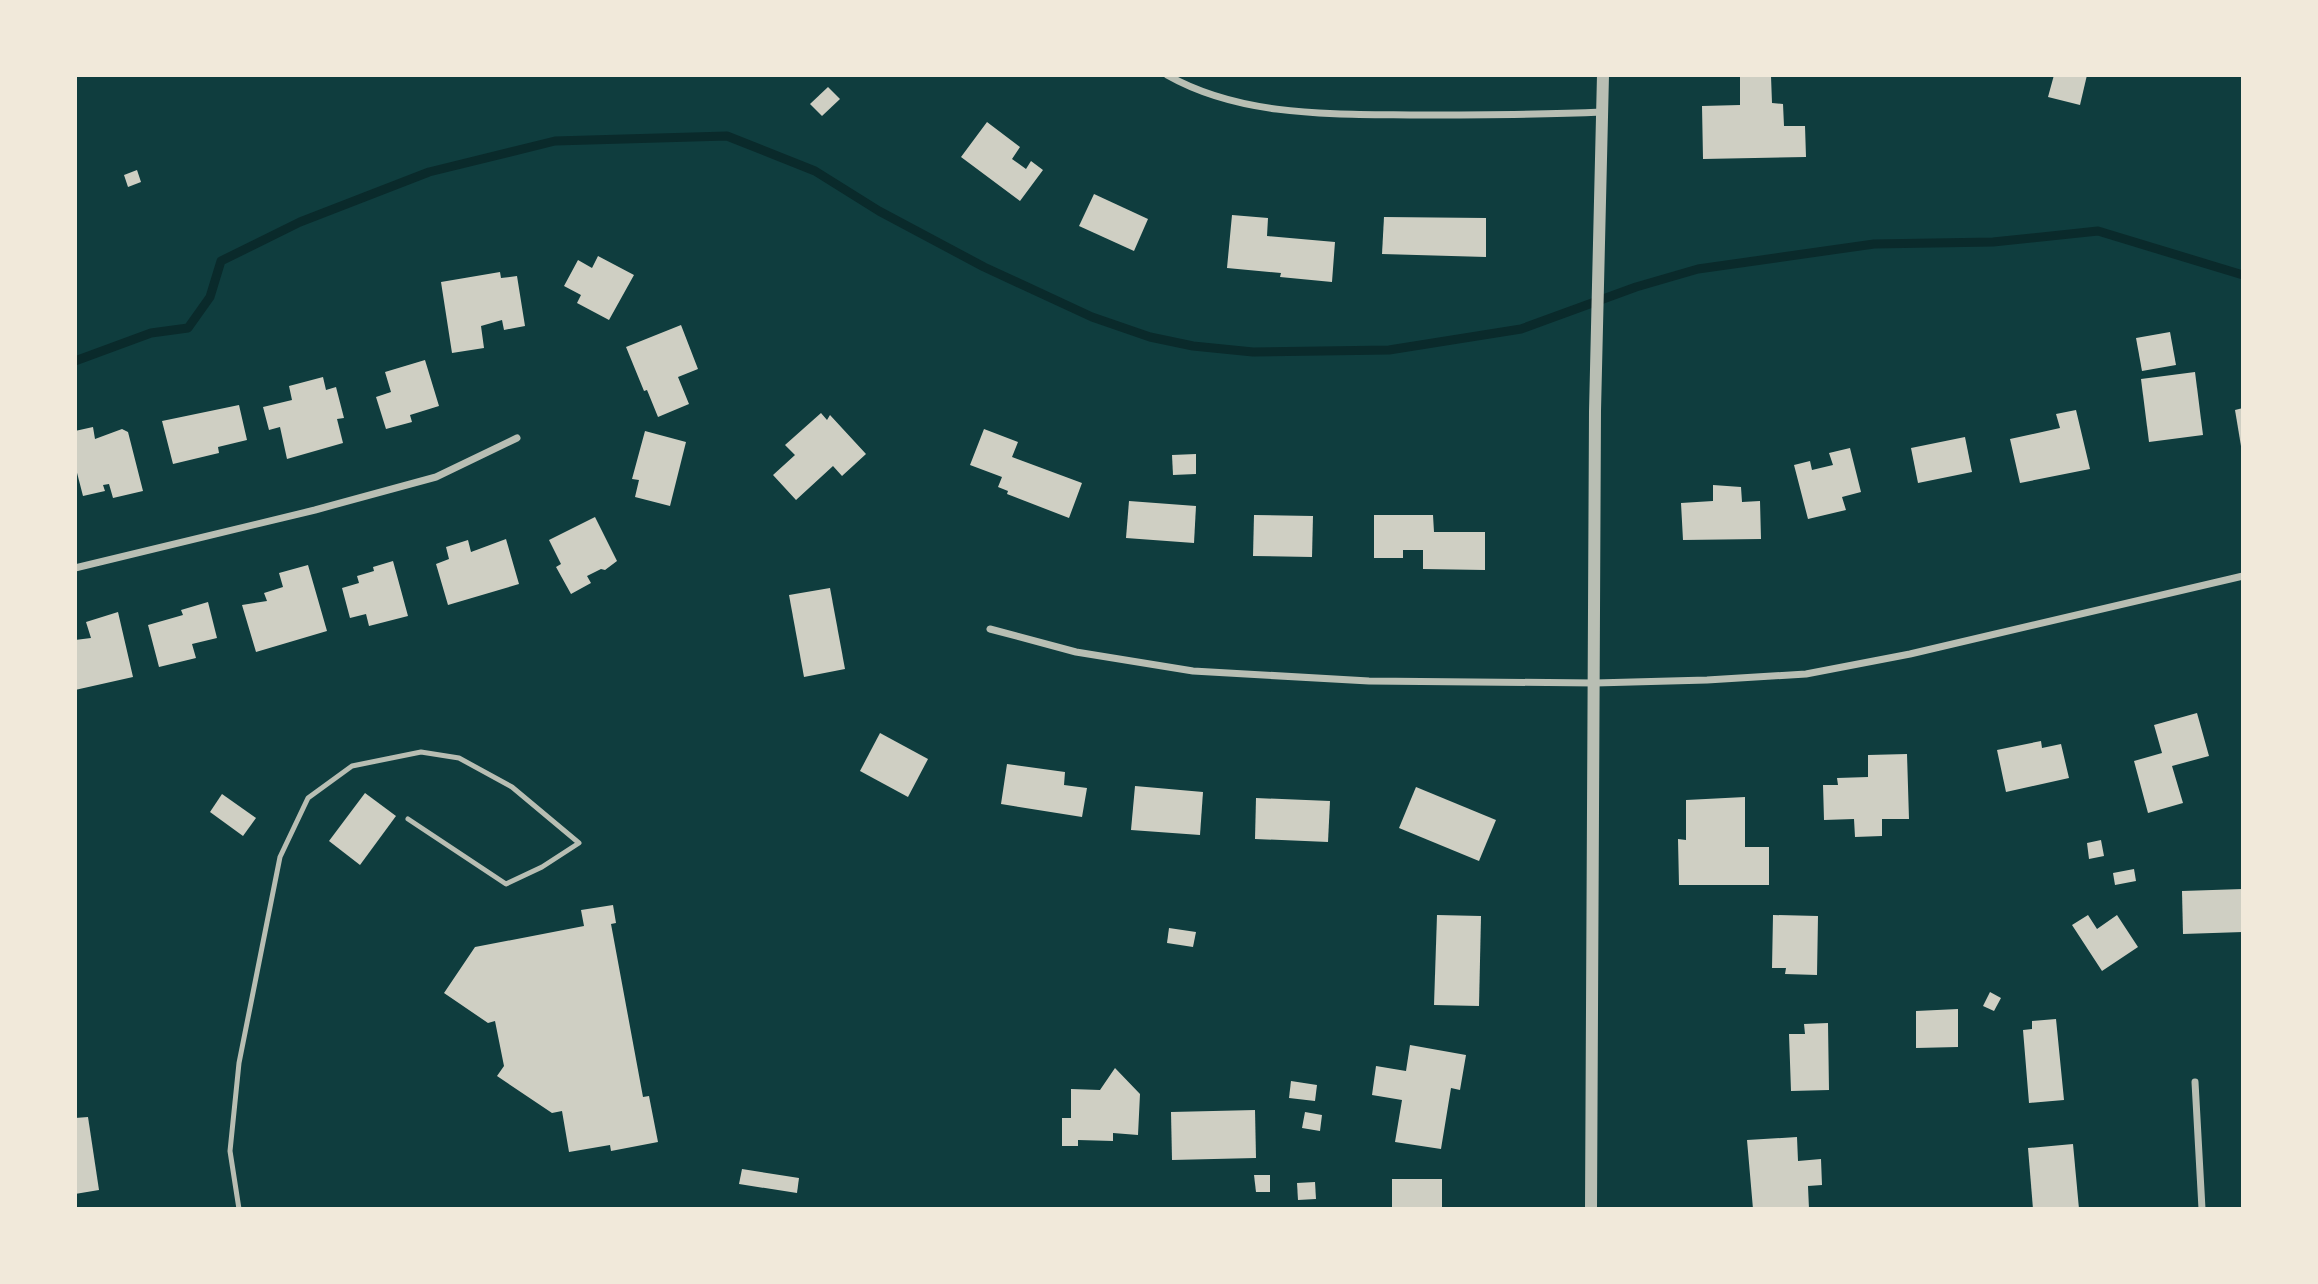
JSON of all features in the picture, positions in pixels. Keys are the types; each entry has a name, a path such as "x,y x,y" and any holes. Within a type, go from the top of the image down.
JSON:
{"street":[{"path":"1167,75 1224,99 1285,110 1347,114 1517,116 1602,112"},
{"path":"1591,1209 1595,411 1603,75"},
{"path":"75,568 315,510 436,477 517,438"},
{"path":"990,629 1076,652 1193,671 1369,681 1595,683 1806,674 1910,654 2243,576"},
{"path":"2195,1082 2202,1209"}],"lane":[{"path":"239,1209 230,1151 239,1063 280,856 308,799 352,766 421,752 459,758 512,787 579,843 542,867 506,884 408,819"}],"building":[{"path":"2054,75 2087,75 2080,105 2048,97"},
{"path":"1740,76 1771,76 1772,103 1783,104 1784,126 1805,126 1806,157 1703,159 1702,106 1740,105"},
{"path":"828,87 840,99 822,116 810,104"},
{"path":"987,122 1020,147 1012,159 1026,169 1031,161 1043,170 1020,201 961,157"},
{"path":"137,170 141,182 128,187 124,175"},
{"path":"1094,194 1148,219 1134,251 1079,226"},
{"path":"1232,215 1268,218 1267,236 1335,242 1332,282 1280,277 1281,273 1227,268"},
{"path":"1384,217 1486,218 1486,257 1382,254"},
{"path":"598,256 634,275 609,320 577,303 581,295 564,286 578,260 592,268"},
{"path":"500,272 501,278 517,276 525,326 504,330 502,320 481,326 484,348 452,353 441,282"},
{"path":"681,325 698,369 678,377 689,404 658,417 626,347"},
{"path":"2170,332 2176,365 2142,371 2136,338"},
{"path":"425,360 439,406 410,415 412,422 386,429 376,397 391,392 385,372"},
{"path":"2195,372 2203,435 2149,442 2141,379"},
{"path":"323,377 326,390 336,387 344,418 337,419 343,443 287,459 280,427 269,430 263,407 292,400 289,386"},
{"path":"239,405 247,440 218,447 219,453 173,464 162,421"},
{"path":"2243,408 2243,445 2241,446 2235,410"},
{"path":"2076,410 2090,469 2020,483 2010,439 2060,428 2056,414"},
{"path":"821,413 827,420 830,415 866,454 842,476 833,466 796,500 773,475 795,455 785,445"},
{"path":"93,427 95,439 122,429 128,432 143,491 113,498 109,484 103,485 105,491 83,496 75,465 75,431"},
{"path":"984,429 1018,442 1012,457 1082,483 1069,518 1007,494 1008,491 998,487 1002,477 970,465"},
{"path":"645,431 686,442 670,506 635,497 639,480 632,479"},
{"path":"1965,437 1972,472 1918,483 1911,448"},
{"path":"1850,448 1861,492 1842,497 1846,510 1808,519 1794,465 1810,461 1812,470 1833,465 1829,453"},
{"path":"1196,454 1196,474 1173,475 1172,455"},
{"path":"1713,485 1741,487 1742,502 1760,501 1761,539 1683,540 1681,503 1713,501"},
{"path":"1129,501 1196,506 1194,543 1126,538"},
{"path":"1254,515 1313,516 1312,557 1253,556"},
{"path":"1374,515 1433,515 1434,532 1485,532 1485,570 1423,569 1423,550 1403,550 1403,558 1374,558"},
{"path":"595,517 617,561 605,570 601,569 587,576 591,583 571,594 556,567 561,564 549,540"},
{"path":"506,539 519,584 448,605 436,564 449,559 446,547 468,540 471,552"},
{"path":"393,561 408,616 369,626 366,614 350,618 342,588 359,583 357,576 374,571 373,567"},
{"path":"308,565 327,631 256,652 242,605 267,601 264,593 283,587 279,573"},
{"path":"830,588 845,669 804,677 789,595"},
{"path":"208,602 217,638 192,644 196,658 159,667 148,625 183,615 181,610"},
{"path":"118,612 133,677 75,690 75,640 91,638 86,622"},
{"path":"2197,713 2209,756 2172,766 2183,803 2148,813 2134,761 2162,753 2154,725"},
{"path":"880,733 928,759 908,797 860,771"},
{"path":"2041,741 2042,748 2061,744 2069,778 2006,792 1997,750"},
{"path":"1907,754 1909,819 1882,819 1882,836 1855,837 1854,819 1824,820 1823,785 1838,785 1837,778 1868,777 1868,755"},
{"path":"1007,764 1065,772 1064,785 1087,788 1082,817 1001,804"},
{"path":"1135,786 1203,792 1200,835 1131,830"},
{"path":"1416,787 1496,820 1479,861 1399,828"},
{"path":"365,793 396,816 360,865 329,841"},
{"path":"222,794 256,818 243,836 210,812"},
{"path":"1745,797 1745,847 1769,847 1769,885 1679,885 1678,839 1686,840 1686,800"},
{"path":"1256,798 1330,801 1328,842 1255,839"},
{"path":"2101,840 2104,856 2089,859 2087,843"},
{"path":"2134,869 2136,881 2115,885 2113,873"},
{"path":"2243,889 2243,932 2183,934 2182,891"},
{"path":"613,905 616,923 611,924 643,1097 649,1096 658,1142 611,1151 610,1145 569,1152 562,1111 552,1113 497,1076 504,1066 495,1021 488,1023 444,993 475,947 584,926 581,910"},
{"path":"1437,915 1481,916 1479,1006 1434,1005"},
{"path":"1773,915 1818,916 1817,975 1785,974 1786,968 1772,968"},
{"path":"2088,915 2097,929 2117,915 2138,947 2102,971 2072,925"},
{"path":"1169,928 1196,932 1193,947 1167,943"},
{"path":"1990,992 2001,998 1994,1011 1983,1006"},
{"path":"1958,1009 1958,1047 1916,1048 1916,1011"},
{"path":"2056,1019 2064,1100 2029,1103 2023,1030 2032,1029 2032,1021"},
{"path":"1828,1023 1829,1090 1791,1091 1789,1034 1805,1034 1804,1024"},
{"path":"1410,1045 1466,1055 1460,1090 1451,1088 1441,1149 1395,1142 1402,1100 1372,1095 1376,1066 1406,1071"},
{"path":"1115,1068 1140,1094 1138,1135 1113,1133 1113,1141 1078,1140 1078,1146 1062,1146 1062,1118 1071,1118 1071,1089 1100,1090"},
{"path":"1291,1081 1317,1085 1315,1101 1289,1098"},
{"path":"1255,1110 1256,1158 1172,1160 1171,1112"},
{"path":"1305,1112 1322,1115 1320,1131 1302,1128"},
{"path":"88,1117 99,1190 75,1194 75,1118"},
{"path":"1797,1137 1798,1161 1821,1159 1822,1185 1808,1186 1809,1209 1753,1209 1747,1140"},
{"path":"2073,1144 2079,1209 2033,1209 2028,1148"},
{"path":"742,1169 799,1178 797,1193 739,1184"},
{"path":"1254,1175 1270,1175 1270,1192 1256,1192"},
{"path":"1392,1179 1442,1179 1442,1209 1392,1209"},
{"path":"1315,1182 1316,1199 1298,1200 1297,1183"}],"waterway":[{"path":"75,361 151,333 188,328 210,297 221,261 300,222 429,172 555,141 727,136 815,171 879,211 984,267 1092,317 1150,337 1193,346 1253,352 1389,350 1521,329 1636,287 1698,269 1874,244 1993,242 2098,231 2243,275"}]}
